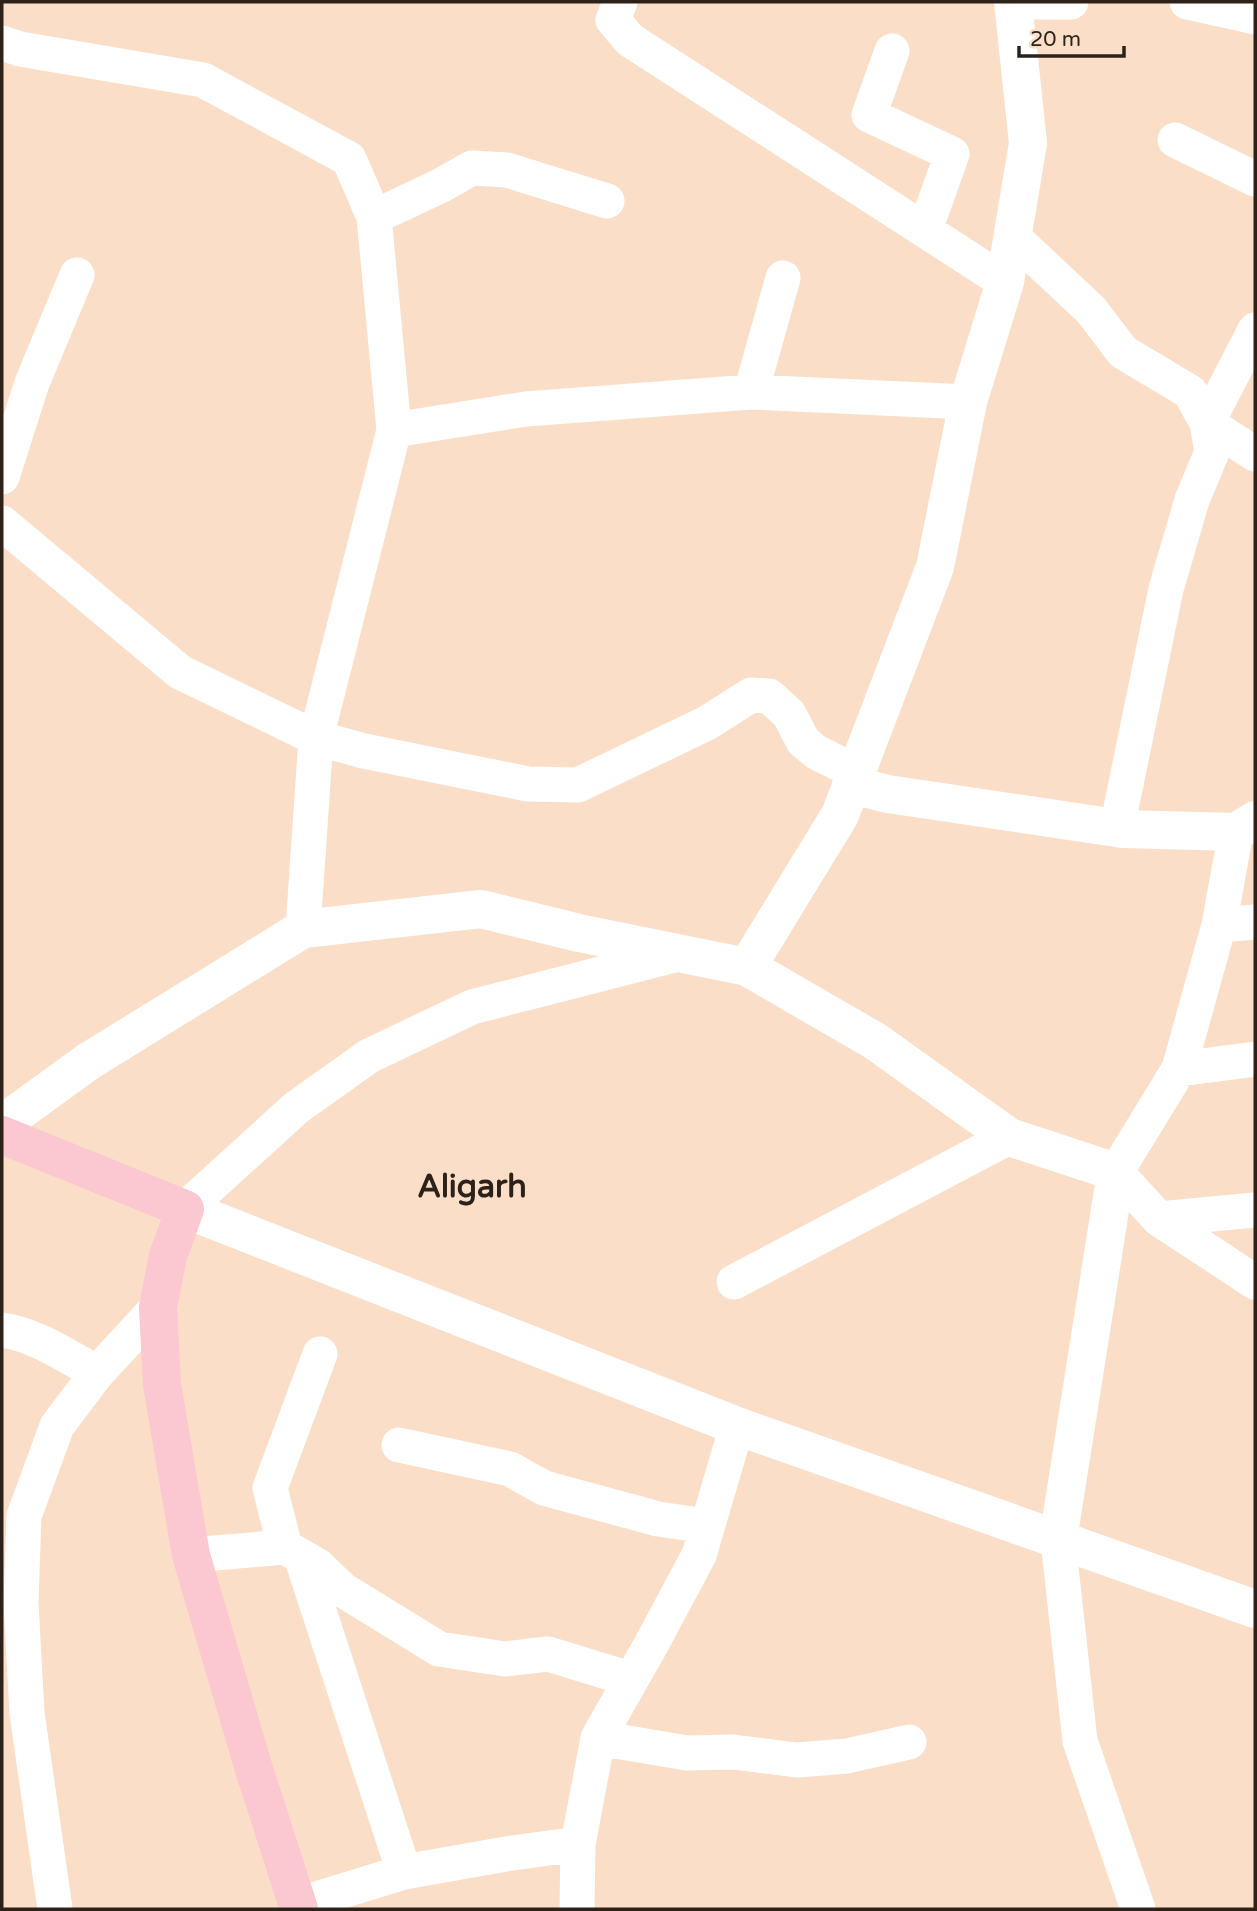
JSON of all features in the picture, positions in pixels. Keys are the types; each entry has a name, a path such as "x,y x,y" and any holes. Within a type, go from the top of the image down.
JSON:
{"main road":[{"path":"2,1135 185,1209 168,1256 158,1307 162,1385 191,1555 298,1907"}],"street":[{"path":"747,967 840,815 935,567 968,402 1005,282 1028,143 1013,2 1071,2"},
{"path":"1187,2 1255,18"},
{"path":"608,8 631,40 1005,282"},
{"path":"2,43 20,49 203,80 349,159 374,216 394,430 316,738 303,929"},
{"path":"892,51 869,115 952,154 925,230"},
{"path":"1175,139 1255,179"},
{"path":"374,216 472,168 508,170 607,201"},
{"path":"1013,237 1091,310 1123,352 1190,392 1208,423 1212,452 1192,500 1166,589 1121,808 1124,829"},
{"path":"2,477 32,383 77,275"},
{"path":"751,392 783,278"},
{"path":"1208,423 1255,330"},
{"path":"394,430 526,409 751,392 968,402"},
{"path":"1208,423 1255,454"},
{"path":"2,523 180,672 316,738 364,751 528,784 578,785 707,723 751,695 768,696 789,714 803,741 816,752 854,778 888,794 1124,829 1245,826 1179,1069 1116,1172 1058,1540 1080,1741 1138,1909"},
{"path":"2,1124 89,1061 303,929 481,909 579,933 747,967 875,1041 1009,1137 1116,1172 1159,1219 1255,1282"},
{"path":"1219,925 1255,922"},
{"path":"678,954 472,1007 369,1056 296,1108 185,1209 737,1426 1255,1609"},
{"path":"1179,1069 1255,1059"},
{"path":"734,1282 1009,1137"},
{"path":"1159,1219 1255,1210"},
{"path":"55,1909 27,1713 21,1602 24,1516 57,1426 97,1373 158,1307"},
{"path":"2,1330 12,1331 48,1347 97,1373"},
{"path":"320,1354 270,1488 404,1871"},
{"path":"577,1909 578,1844 598,1738 699,1555 737,1426"},
{"path":"398,1445 510,1469 544,1488 658,1519 707,1526"},
{"path":"191,1555 293,1552 318,1566 343,1590 439,1649 505,1659 548,1654 630,1679"},
{"path":"598,1738 687,1753 733,1752 797,1760 847,1756 909,1742"},
{"path":"298,1907 404,1871 578,1844"}],"district":[{"name":"Aligarh","path":"472,1186"}]}
